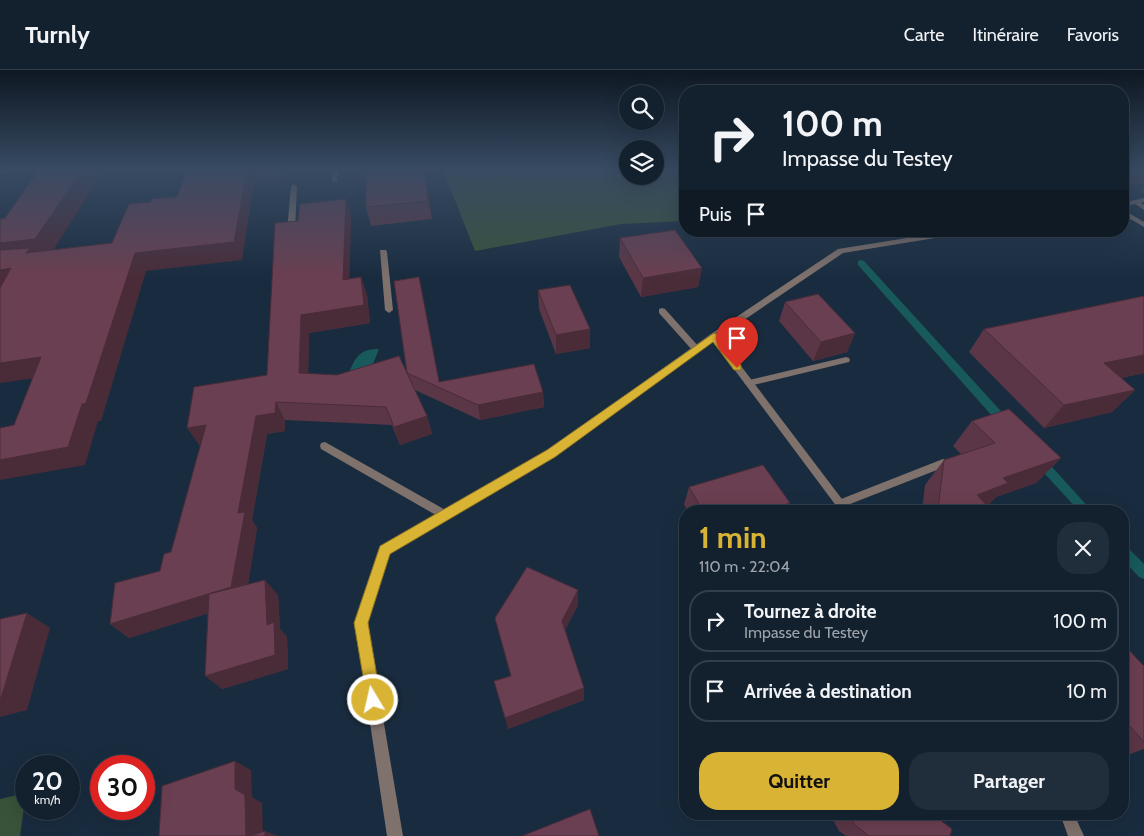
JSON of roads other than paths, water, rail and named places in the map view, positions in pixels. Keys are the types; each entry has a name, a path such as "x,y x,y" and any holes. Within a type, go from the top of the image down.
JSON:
{"street":[{"path":"291,230 293,206"},
{"path":"1129,215 1144,225"},
{"path":"395,836 361,623 384,550 551,454 714,336 841,251 928,237"},
{"path":"384,252 389,310"},
{"path":"662,311 696,349"},
{"path":"714,336 841,505"},
{"path":"749,383 846,360"},
{"path":"325,446 445,515"},
{"path":"848,505 943,463"},
{"path":"1069,820 1076,836"}],"waterway":[{"path":"861,263 1005,423"},
{"path":"1038,459 1080,505"},
{"path":"1129,557 1144,573"}]}
